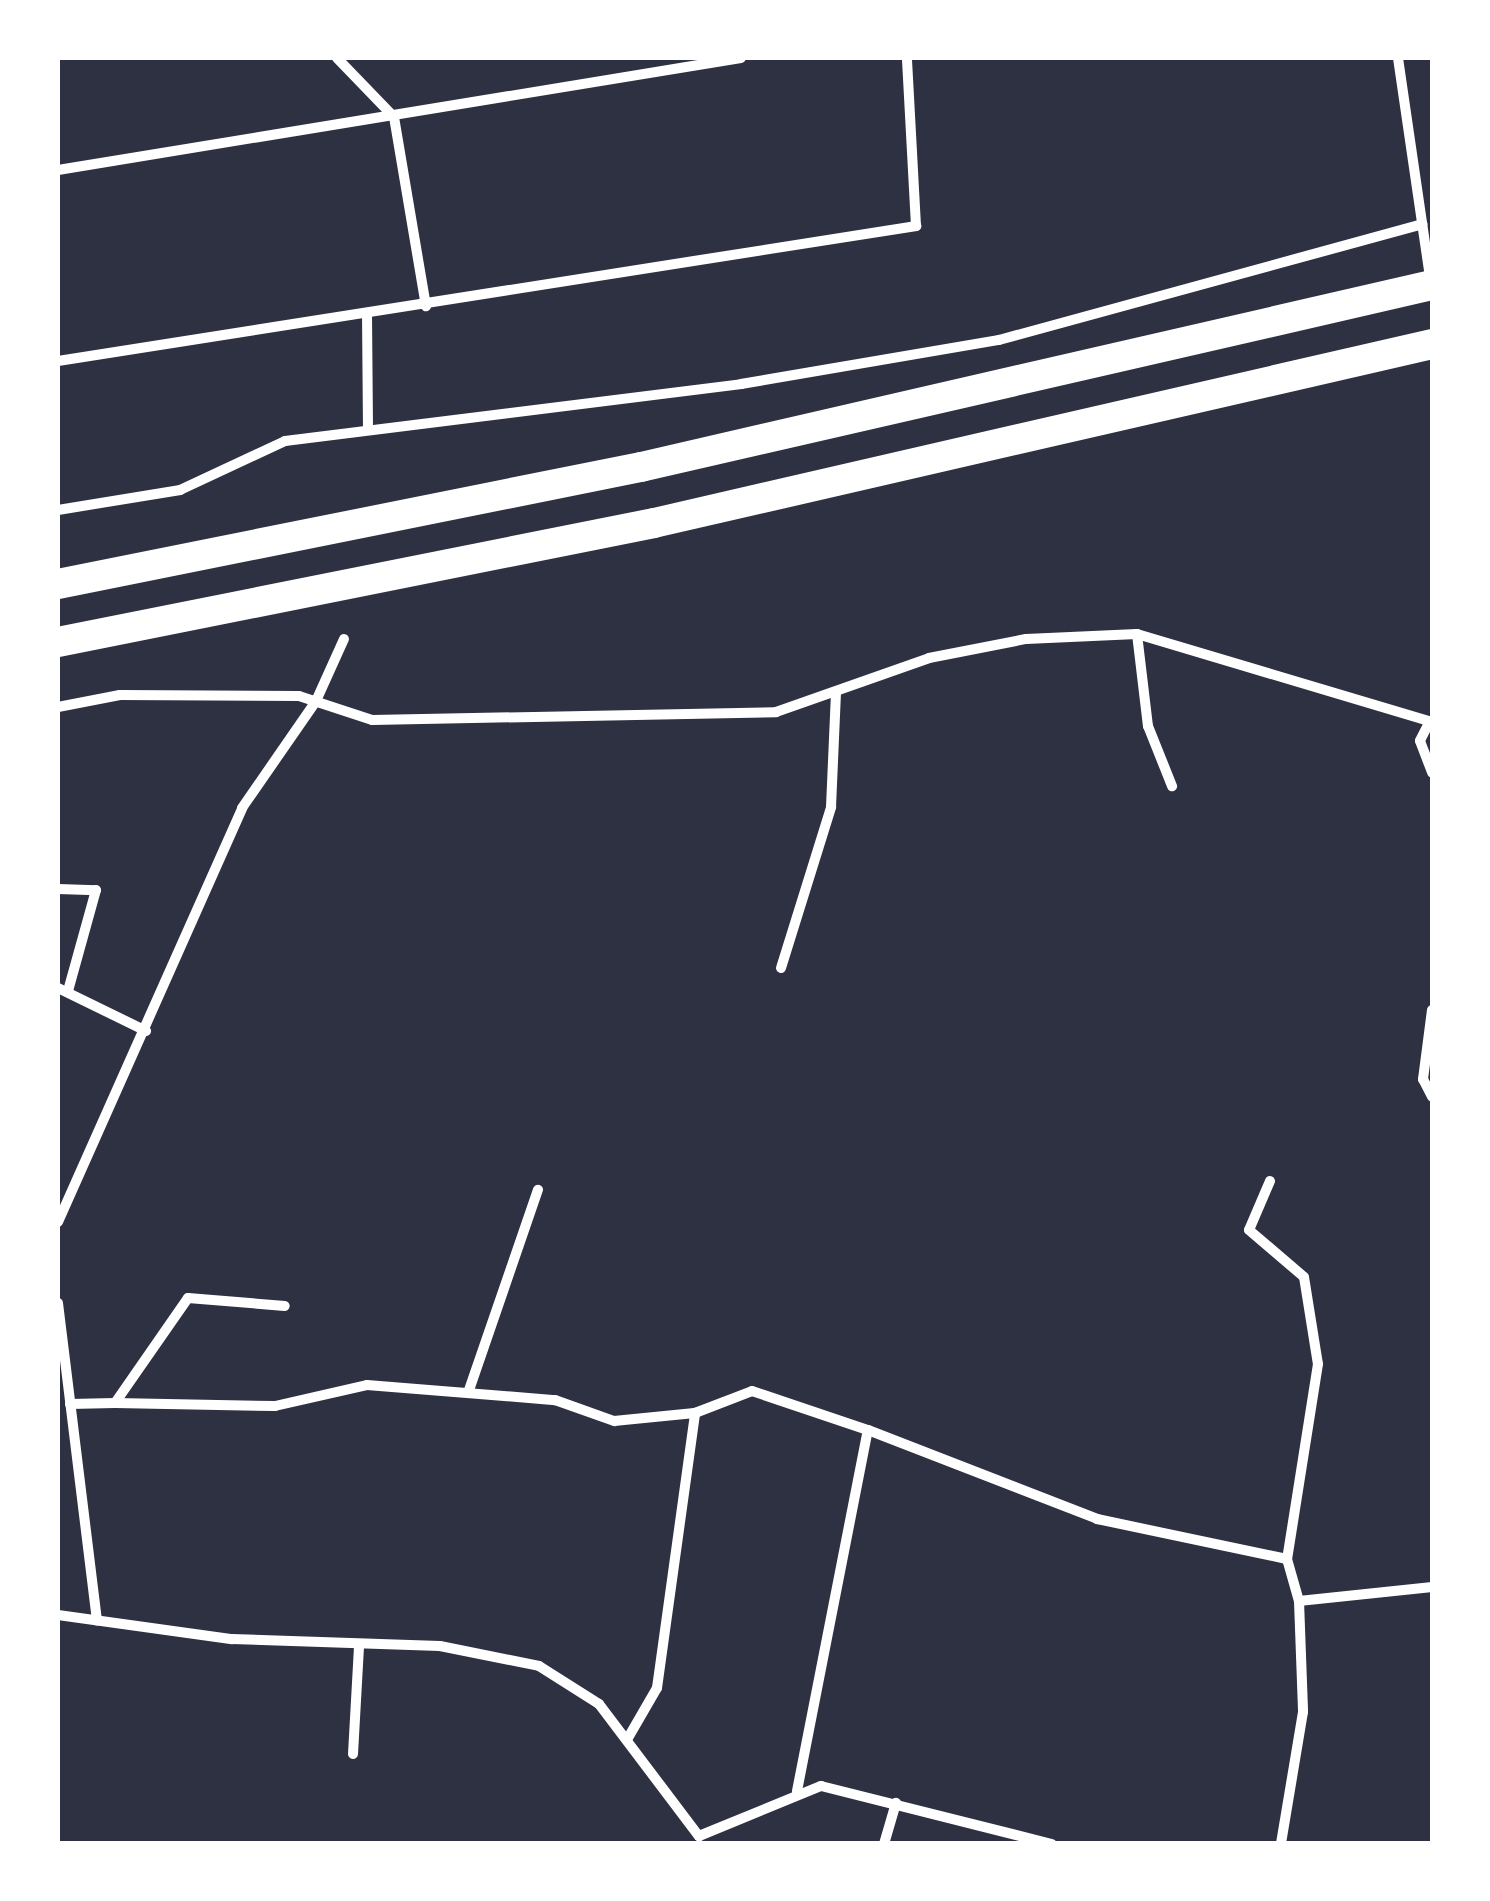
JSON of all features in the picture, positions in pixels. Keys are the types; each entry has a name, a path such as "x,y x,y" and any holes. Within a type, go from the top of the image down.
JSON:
{"highway":[{"path":"58,584 641,467 1432,287"},
{"path":"58,642 654,523 1350,366 1432,344"}],"street":[{"path":"338,58 394,116 426,306"},
{"path":"58,170 740,58"},
{"path":"58,361 916,226 906,58"},
{"path":"1398,58 1432,287"},
{"path":"58,510 180,490 285,441 741,384 999,340 1387,230 1422,224"},
{"path":"367,314 368,430"},
{"path":"1137,634 1148,726 1172,786"},
{"path":"58,707 120,695 316,702 372,720 776,712 929,658 1026,638 1137,634 1431,721 1420,741 1432,773"},
{"path":"58,1222 242,808 316,702 344,638"},
{"path":"781,968 831,807 836,693"},
{"path":"58,890 96,890 63,989 146,1030"},
{"path":"1432,1010 1424,1079 1432,1097"},
{"path":"1270,1181 1249,1230 1304,1278 1318,1364 1287,1559 1300,1600 1303,1712 1281,1844"},
{"path":"468,1393 538,1190"},
{"path":"115,1402 188,1298 285,1306"},
{"path":"58,1303 97,1621"},
{"path":"70,1404 275,1406 367,1385 555,1400 614,1421 695,1413 752,1391 868,1430 1097,1520 1287,1559"},
{"path":"628,1738 657,1688 695,1413"},
{"path":"797,1791 868,1430"},
{"path":"1300,1600 1432,1586"},
{"path":"58,1615 359,1646 440,1646 539,1666 600,1704 628,1738 694,1840 797,1791 822,1786 1052,1844"},
{"path":"353,1754 359,1646"},
{"path":"884,1844 896,1803"}]}
